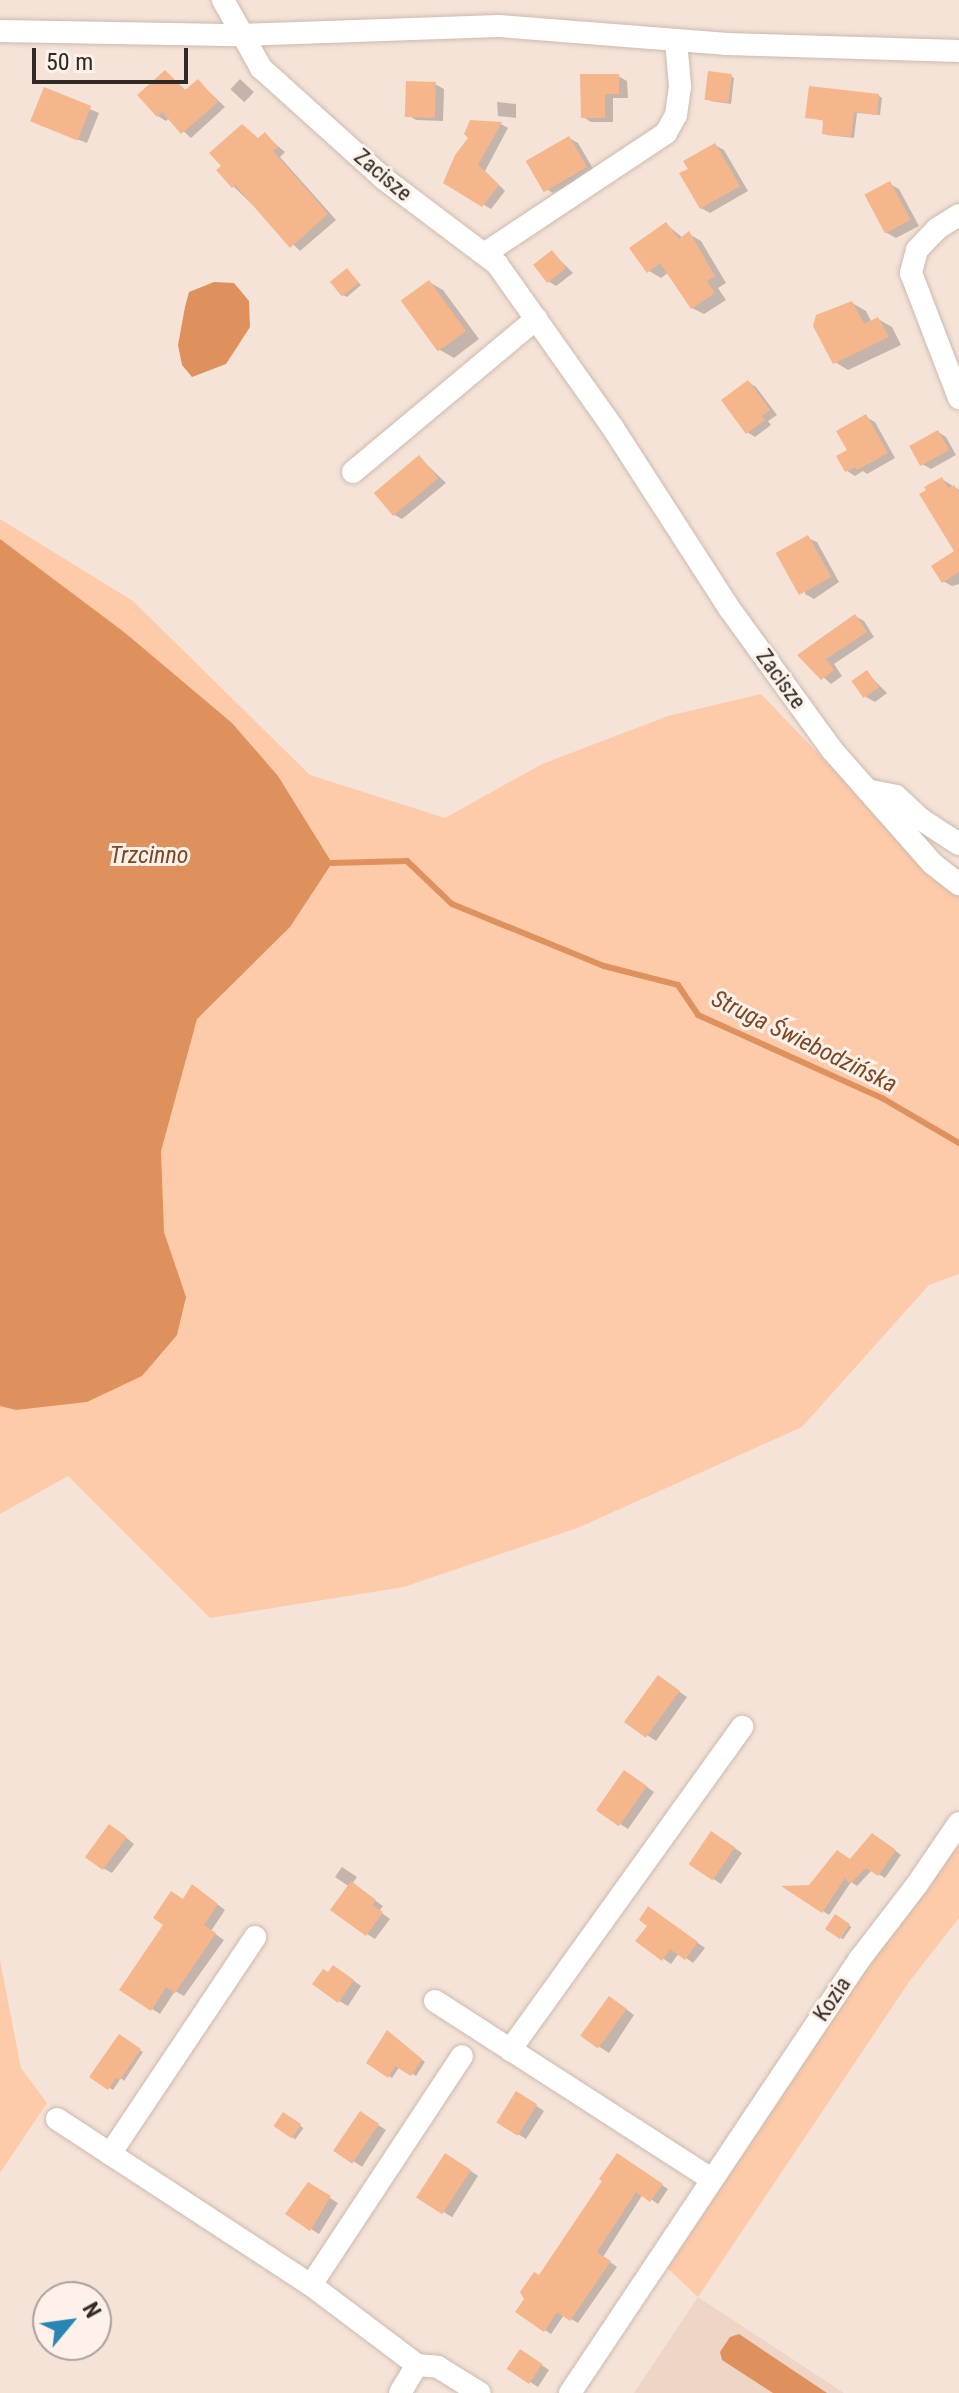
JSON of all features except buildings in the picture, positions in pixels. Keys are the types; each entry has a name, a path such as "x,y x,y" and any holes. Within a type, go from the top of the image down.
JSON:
{"street":[{"name":"Zacisze","path":"223,0 261,68 372,168 497,264 613,428 729,608 832,750 933,864 959,884"},
{"path":"0,31 240,35 499,26 676,40 959,51"},
{"path":"484,254 666,133 676,115 680,86 676,40"},
{"path":"959,215 937,229 917,250 911,273 959,398"},
{"path":"353,472 536,319"},
{"path":"871,791 896,796 922,820 959,844"},
{"path":"510,2050 742,1727"},
{"name":"Kozia","path":"570,2393 859,1960 916,1886 959,1823"},
{"path":"110,2154 255,1937"},
{"path":"435,2001 711,2179"},
{"path":"311,2285 462,2056"},
{"path":"57,2119 311,2285 417,2365 438,2367 480,2393"},
{"path":"400,2393 417,2365"}],"shaded area":[{"path":"0,519 133,601 310,775 445,818 542,764 668,716 761,694 934,874 959,890 959,1274 929,1285 802,1427 580,1527 404,1587 210,1618 68,1476 0,1514"},
{"path":"959,1845 959,1918 909,1982 698,2297 663,2264 865,1964"},
{"path":"0,1960 21,2068 47,2103 0,2173"},
{"path":"698,2297 844,2393 634,2393"}],"water":[{"path":"214,282 234,283 249,301 250,327 226,364 192,377 182,365 178,345 185,307 189,292"},
{"name":"Trzcinno","path":"0,539 124,632 232,723 278,776 332,863 290,927 197,1019 161,1151 164,1232 186,1297 177,1335 142,1376 87,1402 16,1410 0,1406"},
{"path":"739,2334 827,2393 773,2393 722,2360 720,2352 730,2337"}],"waterway":[{"name":"Struga Świebodzińska","path":"332,863 407,861 452,904 604,966 678,985 698,1015 882,1098 959,1143"}]}
